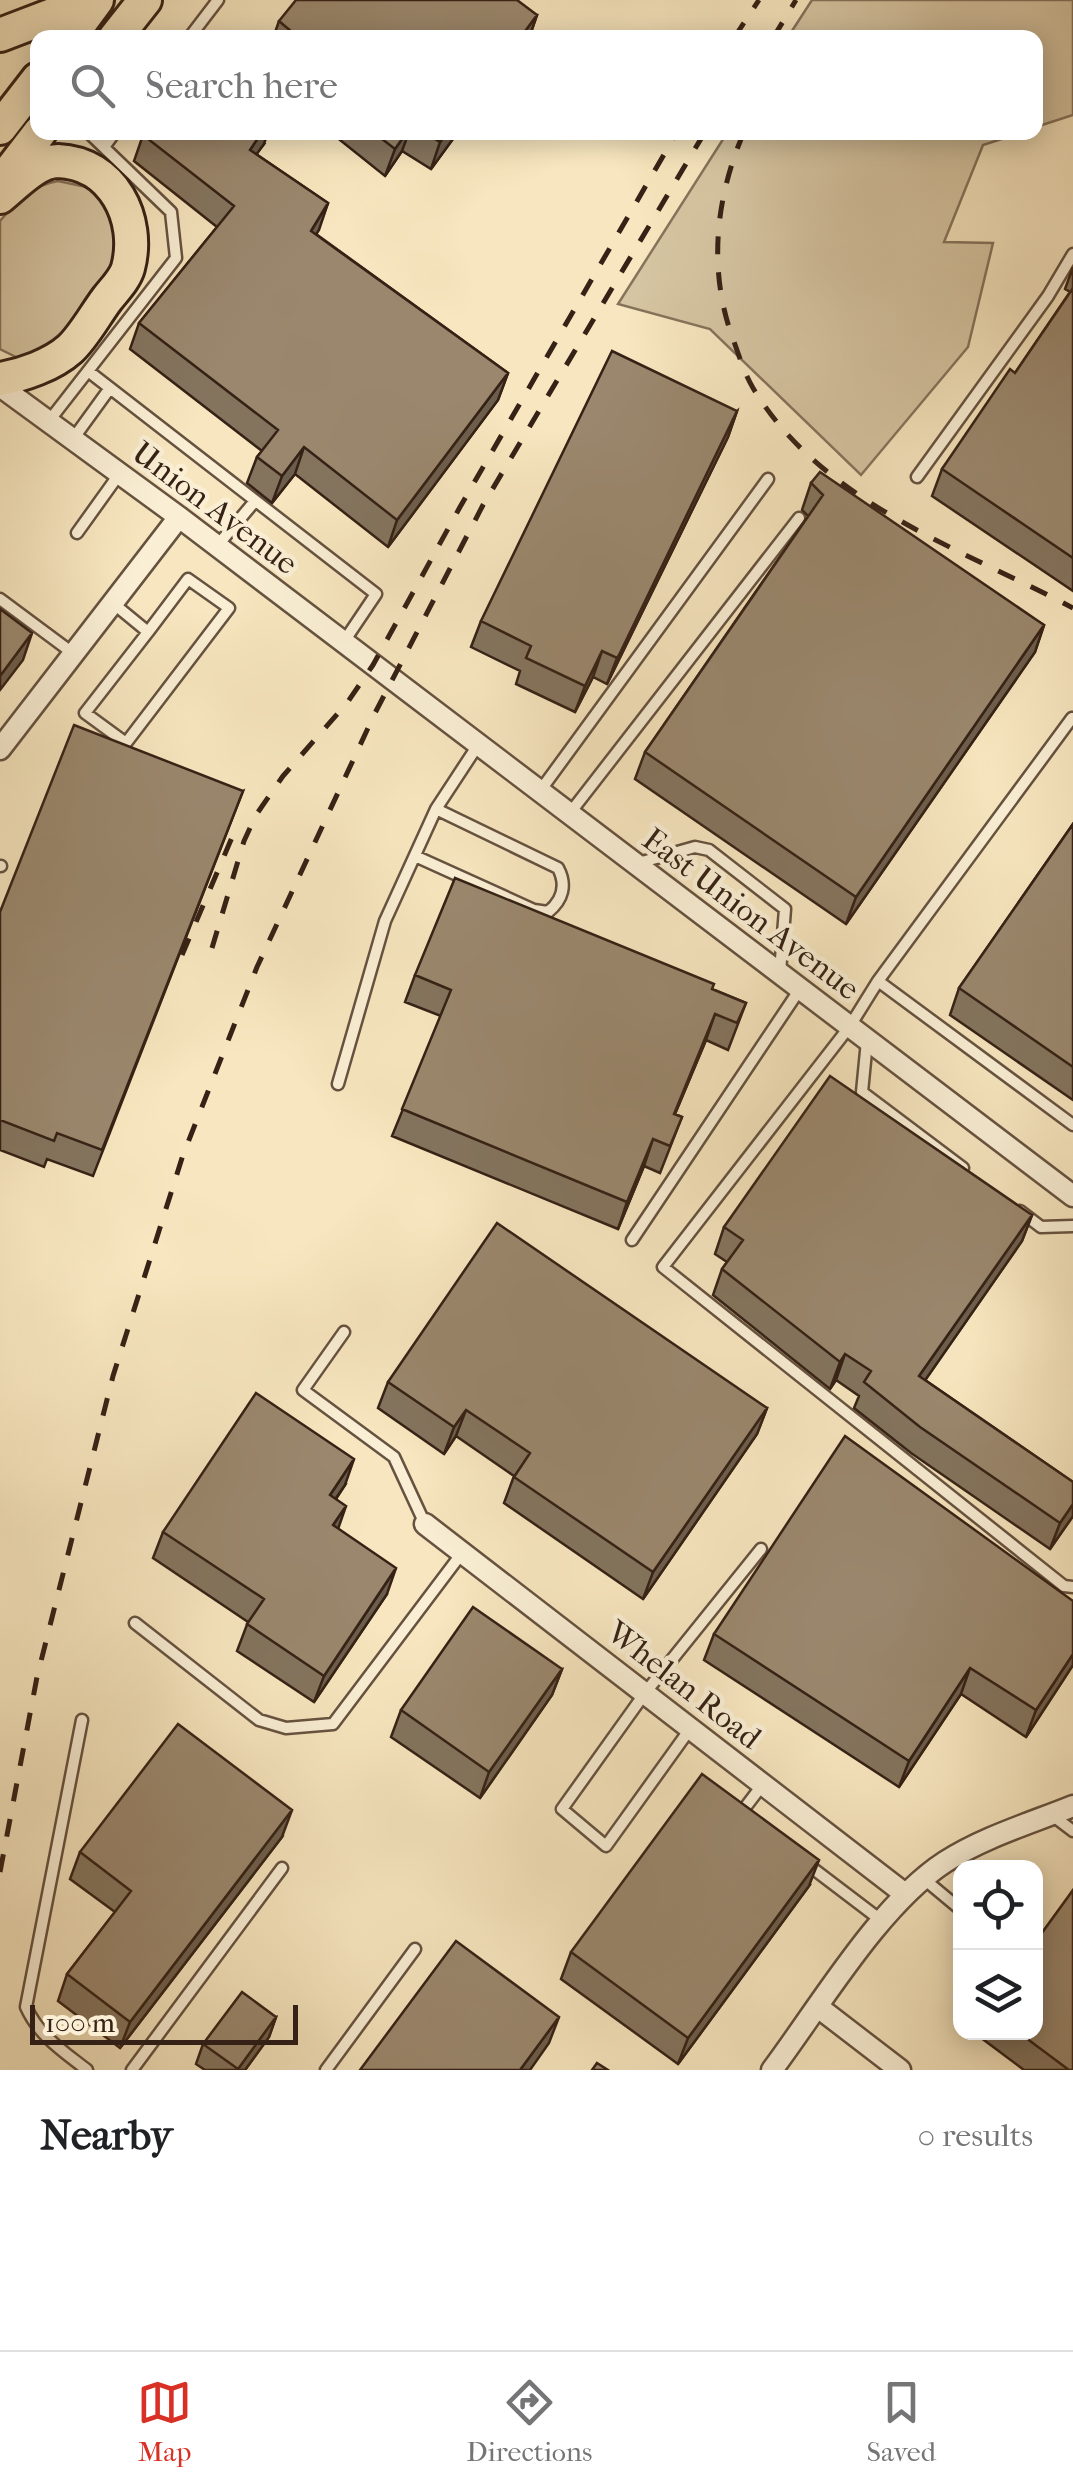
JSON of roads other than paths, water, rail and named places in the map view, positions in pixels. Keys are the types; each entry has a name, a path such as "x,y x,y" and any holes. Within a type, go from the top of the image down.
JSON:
{"highway":[{"path":"0,35 68,8 78,0"},
{"path":"75,30 97,0"},
{"path":"124,30 145,0"},
{"path":"0,128 30,89"},
{"path":"0,184 34,140"},
{"path":"0,196 32,171 56,161 83,168 117,190 131,238 128,271 70,349 24,375 0,382"}],"street":[{"name":"Union Avenue","path":"0,382 392,680"},
{"path":"0,749 180,517"},
{"name":"East Union Avenue","path":"392,680 1073,1196"},
{"name":"Whelan Road","path":"426,1524 906,1894"},
{"path":"772,2070 882,1920 923,1878 970,1848 1073,1806"},
{"path":"818,2008 900,2070"}],"lane":[{"path":"195,30 218,0"},
{"path":"49,422 176,258 171,212 97,140"},
{"path":"104,147 109,140"},
{"path":"918,477 1048,296 1073,254"},
{"path":"88,371 376,594 344,643"},
{"path":"72,439 110,388"},
{"path":"76,533 120,474"},
{"path":"540,791 768,478"},
{"path":"218,546 254,502"},
{"path":"569,814 799,518"},
{"path":"188,579 229,608 126,743 84,713 148,632 188,579"},
{"path":"0,599 74,655"},
{"path":"114,604 148,632"},
{"path":"1072,718 878,981 858,1033 663,1267 1064,1586 1073,1587"},
{"path":"338,1084 385,921 436,808 478,744"},
{"path":"414,856 534,910 548,912 564,888 558,868 436,808"},
{"path":"635,864 695,847 709,850 785,909 780,974"},
{"path":"878,981 1073,1125"},
{"path":"632,1240 800,989"},
{"path":"858,1033 862,1092 966,1171"},
{"path":"1011,1204 1041,1227 1073,1226"},
{"path":"344,1332 303,1390 394,1457 426,1524"},
{"path":"691,1728 606,1846 562,1809 644,1693 760,1550"},
{"path":"136,1623 259,1720 286,1728 333,1724 462,1552"},
{"path":"82,1720 26,2007 34,2024 52,2043 87,2070"},
{"path":"757,1825 741,1814 764,1784"},
{"path":"1051,1815 1073,1831"},
{"path":"804,1861 882,1920"},
{"path":"132,2070 282,1868"},
{"path":"923,1878 953,1903"},
{"path":"326,2070 415,1949"}],"railway":[{"path":"739,30 759,0"},
{"path":"778,30 796,0"},
{"path":"212,948 244,841 256,815 373,665 672,140"},
{"path":"0,1872 37,1677 113,1376 183,1155 257,967 375,713 483,505 700,140"},
{"path":"741,140 721,209 718,261 725,313 753,388 782,428 816,462 855,492 896,519 1073,608"},
{"path":"182,955 236,828"}]}
